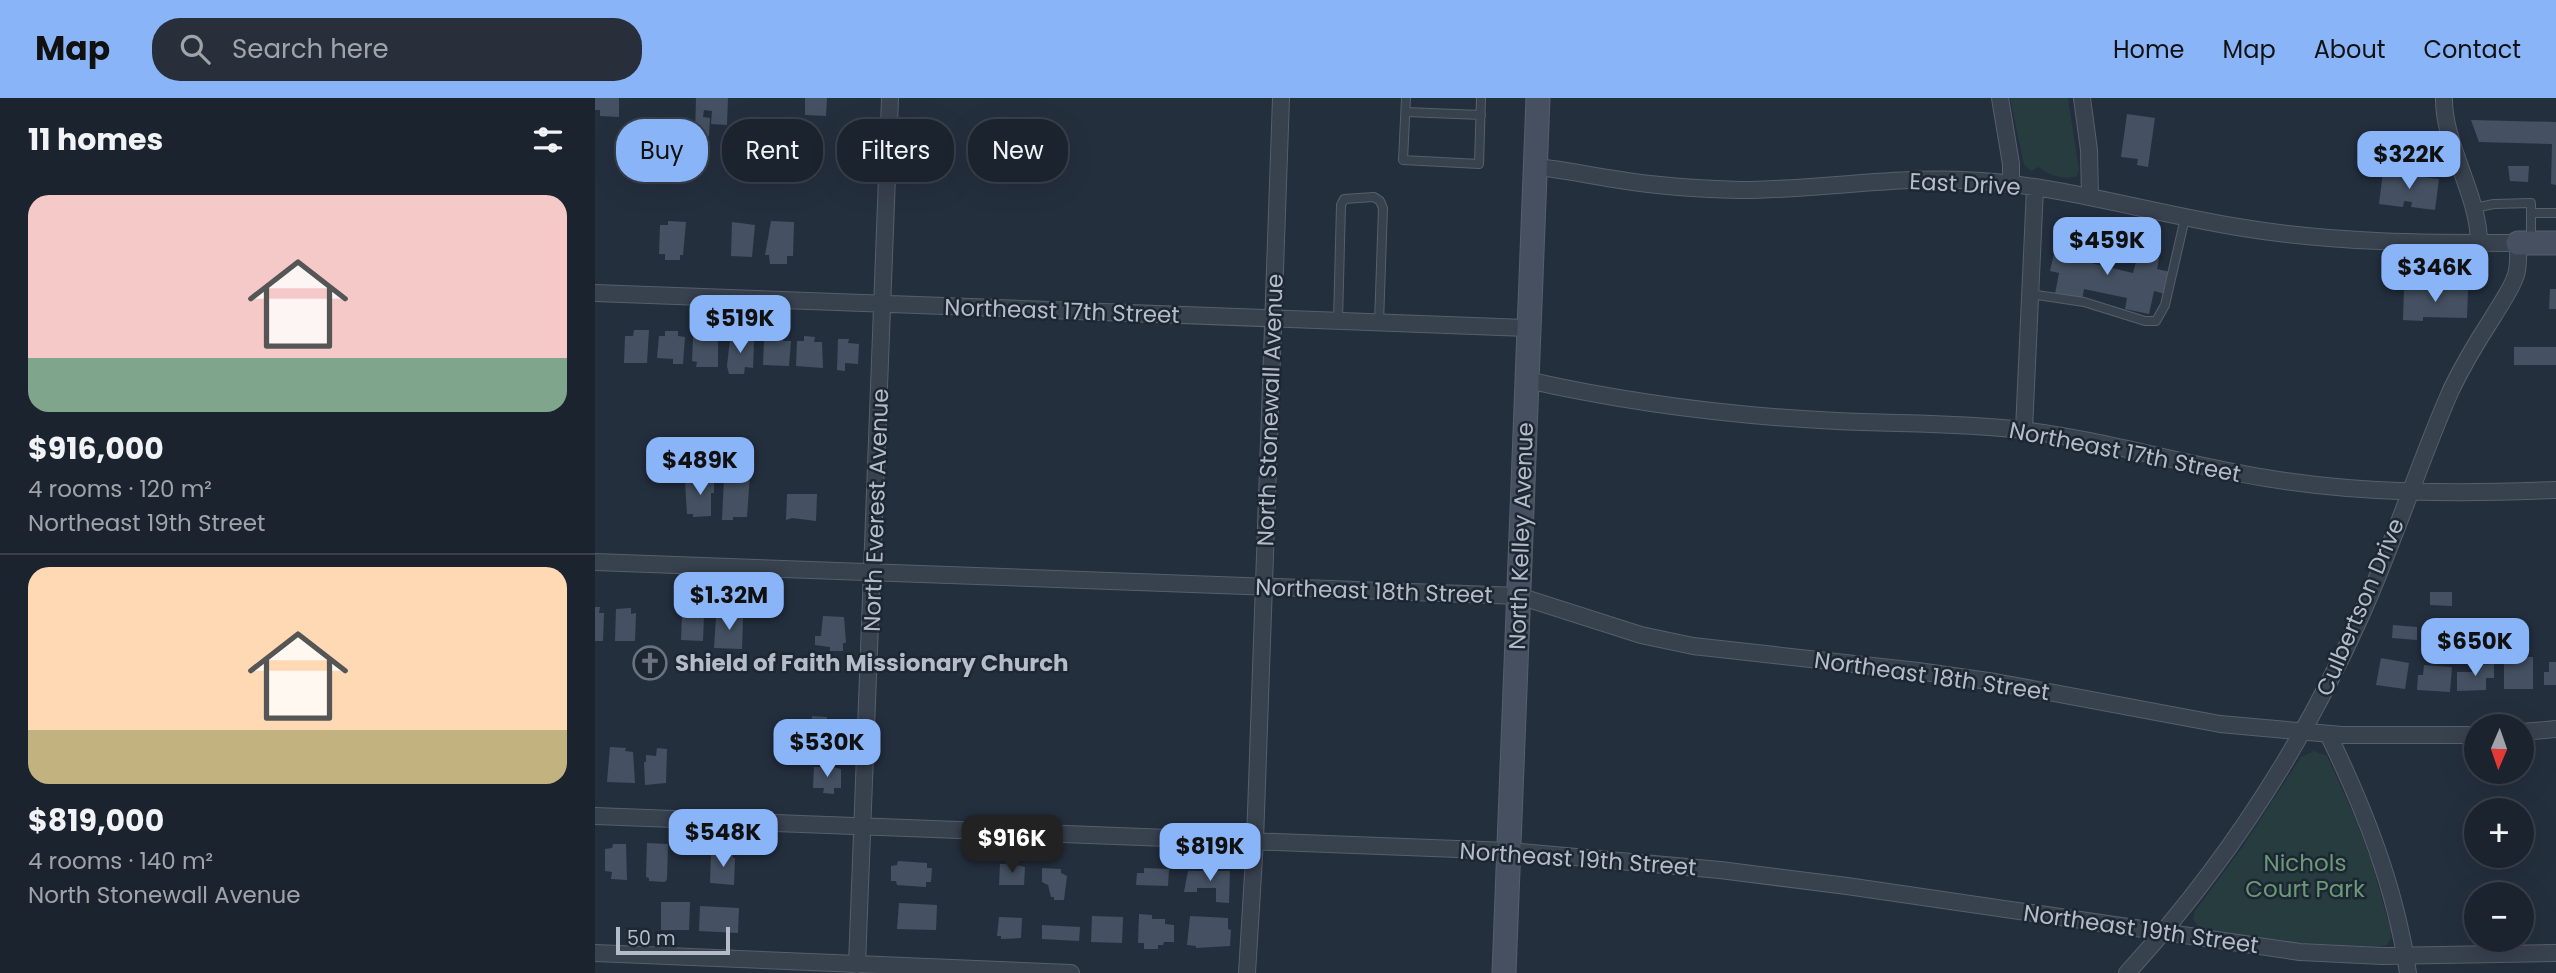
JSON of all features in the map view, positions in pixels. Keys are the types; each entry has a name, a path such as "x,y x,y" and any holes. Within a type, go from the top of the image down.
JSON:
{"street":[{"name":"North Everest Avenue","path":"857,965 890,98"},
{"name":"North Stonewall Avenue","path":"1247,973 1255,841 1281,98"},
{"name":"North Kelley Avenue","path":"1504,973 1538,98"},
{"path":"2000,98 2011,164 2011,184"},
{"path":"2082,98 2089,150 2090,197"},
{"path":"2444,98 2449,127 2474,208 2479,243"},
{"name":"East Drive","path":"1535,167 1705,189 1916,180 1977,181 2090,197 2245,229 2335,239 2524,243"},
{"path":"2024,430 2035,188"},
{"path":"2524,243 2556,243"},
{"name":"Culbertson Drive","path":"2127,973 2194,894 2242,828 2302,733 2364,609 2455,383 2511,287 2524,243"},
{"name":"Northeast 17th Street","path":"595,293 1529,328"},
{"name":"Northeast 17th Street","path":"1527,380 1702,411 2024,430 2268,479 2409,492 2556,490"},
{"name":"Northeast 18th Street","path":"595,562 1519,596 1641,635 1693,646 1918,671 2023,687 2220,724 2302,733 2464,736"},
{"path":"2534,731 2556,729"},
{"path":"2328,734 2359,802 2382,863 2408,973"},
{"name":"Northeast 19th Street","path":"595,816 1509,851 1771,876 2300,952 2406,956 2556,953"},
{"path":"595,953 702,965 857,965 930,971 1071,973"}],"lane":[{"path":"1406,98 1403,160 1479,164 1481,98"},
{"path":"1406,112 1481,115"},
{"path":"1338,321 1341,205 1344,199 1374,197 1380,201 1383,208 1379,323"},
{"path":"2474,208 2494,204 2531,204 2524,243"},
{"path":"2531,213 2556,213"},
{"path":"2030,294 2084,302 2145,321 2156,321 2165,305 2185,218"}],"green space":[{"path":"2010,98 2068,98 2079,170 2077,176 2057,176 2039,167 2031,171 2024,165"},
{"name":"Nichols Court Park","path":"2314,751 2327,756 2371,860 2390,928 2391,938 2387,945 2379,947 2284,942 2199,928 2193,919 2195,911 2241,849 2301,757"}],"building":[{"path":"595,98 619,98 619,117 600,116 600,110 595,110"},
{"path":"696,98 728,98 727,119 722,119 722,125 711,124 712,111 704,110 703,117 710,118 709,136 708,119 695,119"},
{"path":"805,98 827,98 826,116 805,115"},
{"path":"2127,114 2155,118 2148,167 2137,165 2138,159 2121,157"},
{"path":"2471,120 2556,122 2556,185 2551,184 2552,144 2479,142"},
{"path":"2508,166 2529,166 2528,182 2510,181"},
{"path":"2383,172 2439,179 2435,210 2411,207 2412,202 2404,201 2403,207 2379,204"},
{"path":"668,221 686,222 683,255 680,255 680,260 665,260 665,254 659,254 660,225 668,225"},
{"path":"771,221 794,222 793,256 787,256 787,264 770,264 769,255 765,255"},
{"path":"732,222 755,225 752,257 731,256"},
{"path":"2068,237 2092,243 2087,262 2133,273 2138,254 2159,259 2157,269 2170,272 2165,294 2154,291 2149,314 2125,309 2127,298 2084,289 2082,300 2055,294 2059,273 2050,271 2055,249 2065,251"},
{"path":"2404,288 2468,290 2467,318 2423,317 2423,321 2403,320"},
{"path":"2550,289 2556,289 2556,309 2549,309"},
{"path":"634,330 649,330 647,363 624,363 625,336 633,336"},
{"path":"665,331 678,331 678,336 685,337 683,364 673,364 673,359 657,358 659,336 665,336"},
{"path":"701,333 718,338 718,367 696,367 697,362 692,361 693,337 700,338"},
{"path":"736,335 749,336 749,340 754,341 753,368 745,367 744,374 729,374 727,366 730,339 736,339"},
{"path":"771,335 784,336 783,341 791,341 789,366 763,365 764,340 771,340"},
{"path":"804,336 815,337 814,342 822,342 823,368 796,366 797,341 804,341"},
{"path":"838,339 849,339 848,343 859,344 858,364 845,363 845,371 837,370"},
{"path":"2514,347 2556,347 2556,365 2514,365"},
{"path":"704,474 713,474 711,516 693,517 693,514 687,514 685,482 704,482"},
{"path":"741,474 750,474 747,517 722,520 724,478 740,478"},
{"path":"787,494 817,494 816,521 792,518 786,520"},
{"path":"2430,592 2452,592 2452,606 2430,605"},
{"path":"595,607 600,607 599,613 604,613 603,641 595,641"},
{"path":"631,608 631,614 636,613 635,641 615,641 616,609"},
{"path":"721,614 739,615 739,618 743,618 742,649 714,648 716,617 721,617"},
{"path":"682,616 704,616 703,641 681,640"},
{"path":"823,616 844,617 846,643 843,643 843,651 830,651 830,647 815,645 815,636 821,636"},
{"path":"2393,625 2417,627 2417,640 2392,638"},
{"path":"2520,657 2533,657 2533,689 2504,689 2504,663 2520,663"},
{"path":"2381,658 2409,663 2405,689 2376,685"},
{"path":"2549,662 2556,662 2556,685 2544,685 2544,672 2549,672"},
{"path":"2494,664 2494,678 2486,678 2486,690 2457,691 2457,672 2472,672 2472,665"},
{"path":"2424,665 2452,667 2450,692 2417,690 2418,675 2423,675"},
{"path":"812,716 827,717 827,722 830,722 830,732 826,732 825,744 810,743"},
{"path":"610,747 626,748 625,751 633,752 635,783 607,782"},
{"path":"657,748 667,749 666,783 645,785 646,755 656,756"},
{"path":"823,765 841,769 841,788 834,788 834,794 823,793 824,788 813,788 814,767"},
{"path":"647,843 668,844 665,882 649,881 646,877"},
{"path":"613,844 626,844 627,880 611,879 612,872 605,871 605,849 612,848"},
{"path":"720,851 733,853 734,885 710,883 711,854 720,854"},
{"path":"898,861 927,863 927,868 932,868 931,882 926,882 926,887 897,885 896,881 891,881 891,866 897,865"},
{"path":"1000,864 1025,867 1024,885 999,885"},
{"path":"1042,868 1061,869 1061,873 1067,876 1064,900 1054,900 1054,897 1051,897 1048,885 1042,882"},
{"path":"1144,868 1169,869 1168,886 1136,885 1137,873 1144,873"},
{"path":"1188,871 1230,871 1229,903 1216,902 1216,888 1197,888 1197,892 1184,892"},
{"path":"661,902 690,902 689,930 661,930"},
{"path":"899,903 937,905 936,930 897,929"},
{"path":"700,906 739,908 738,933 699,931"},
{"path":"1139,914 1152,915 1152,919 1165,919 1165,924 1174,925 1174,942 1164,942 1163,945 1158,945 1158,949 1144,949 1144,943 1138,943"},
{"path":"1092,916 1123,917 1122,943 1091,942"},
{"path":"1190,916 1228,918 1228,929 1231,930 1230,946 1196,948 1187,945"},
{"path":"999,917 1022,918 1021,938 1001,939 1001,936 997,936"},
{"path":"1042,925 1080,927 1079,941 1042,939"}],"place":[{"name":"Shield of Faith Missionary Church","path":"650,663"}]}
